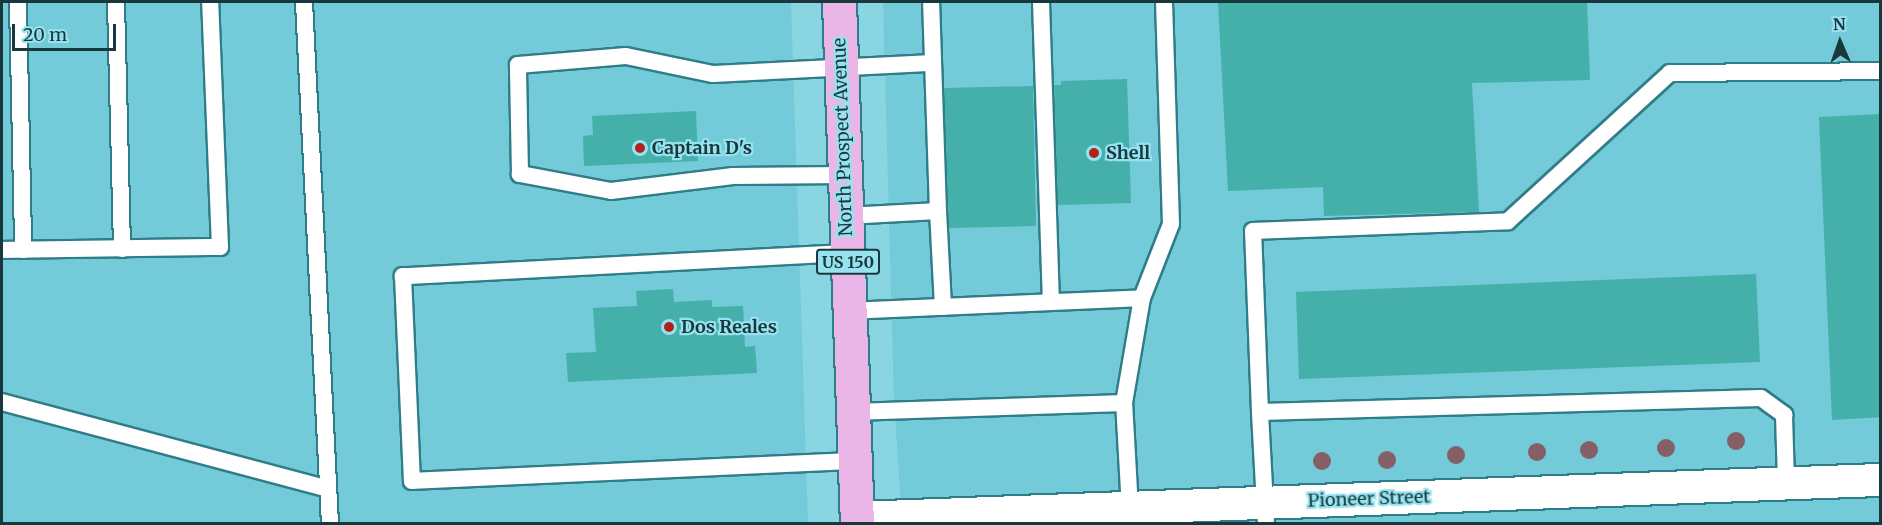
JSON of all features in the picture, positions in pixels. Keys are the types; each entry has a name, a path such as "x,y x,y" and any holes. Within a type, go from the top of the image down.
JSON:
{"main road":[{"name":"North Prospect Avenue","path":"839,2 857,521"}],"street":[{"name":"Pioneer Street","path":"857,521 1130,509 1202,515 1265,513 1786,483 1881,480"}],"lane":[{"path":"18,2 23,250"},
{"path":"116,2 122,249"},
{"path":"2,250 220,247 210,2"},
{"path":"304,2 330,524"},
{"path":"931,2 943,307"},
{"path":"1041,2 1051,302"},
{"path":"1130,509 1124,403 1142,298 1171,224 1164,2"},
{"path":"845,174 733,176 611,191 520,174 518,65 626,56 713,74 933,63"},
{"path":"1265,513 1253,231 1509,221 1670,72 1881,71"},
{"path":"846,216 938,211"},
{"path":"848,253 403,276 412,481 855,461"},
{"path":"849,311 1142,298"},
{"path":"1260,412 1761,398 1784,415 1786,483"},
{"path":"2,402 328,489"},
{"path":"853,412 1124,403"}],"shaded area":[{"path":"2,2 791,2 808,523 2,523"},
{"path":"883,2 1880,2 1880,523 902,523 894,400"}],"building":[{"path":"1218,2 1587,2 1590,80 1472,83 1479,212 1324,216 1323,187 1228,191"},
{"name":"Shell","path":"1127,79 1131,203 1058,205 1054,85 1061,85 1061,81"},
{"name":"Shell","path":"1033,86 1036,226 949,228 944,88"},
{"name":"Captain D's","path":"696,111 698,161 584,166 583,136 593,135 592,116"},
{"path":"1881,114 1881,417 1832,420 1819,117"},
{"path":"1756,274 1760,362 1299,379 1296,292"},
{"name":"Dos Reales","path":"673,289 674,302 712,300 712,307 743,306 745,347 755,346 757,373 568,382 566,353 596,352 593,308 637,306 636,291"}],"place":[{"name":"Captain D's","path":"640,148"},
{"name":"Shell","path":"1094,153"},
{"name":"Dos Reales","path":"669,327"}]}
